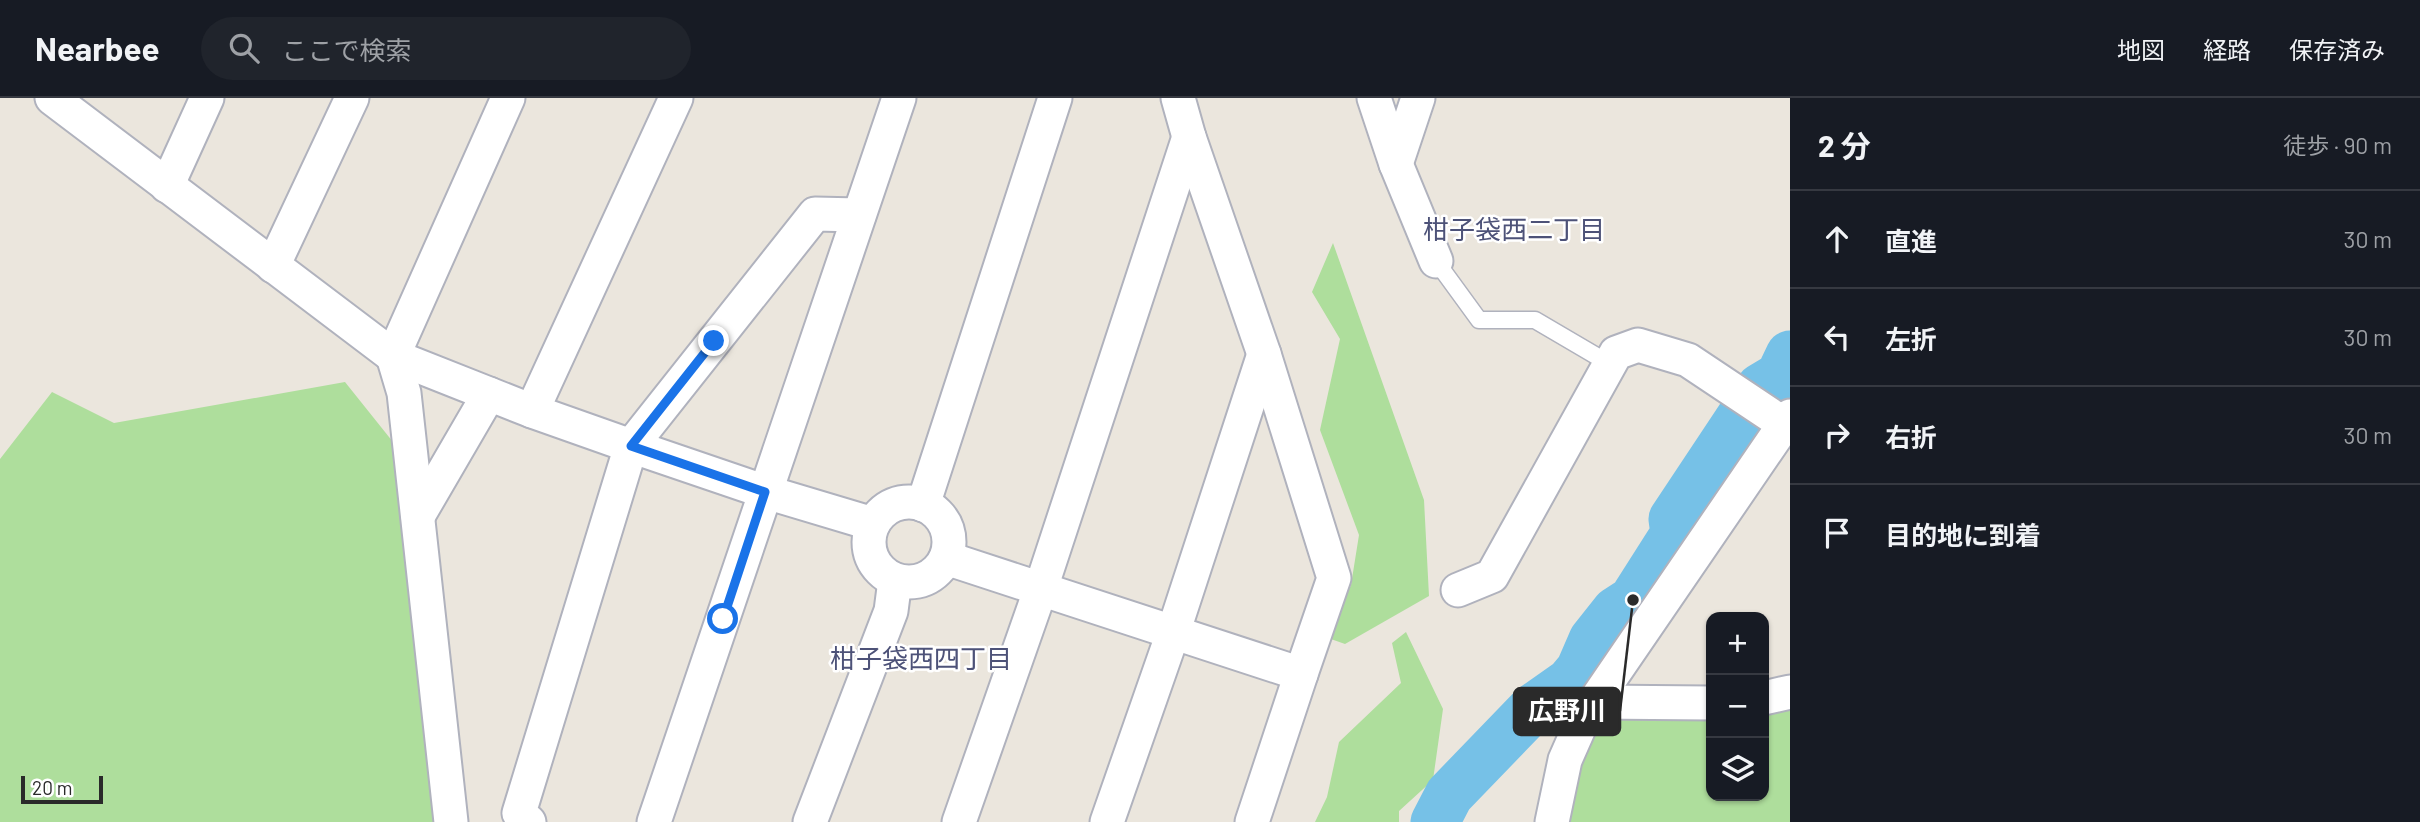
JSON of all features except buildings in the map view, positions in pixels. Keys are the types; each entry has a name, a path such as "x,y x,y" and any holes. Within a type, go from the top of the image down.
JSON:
{"street":[{"path":"52,98 393,356 631,446 765,492 873,524"},
{"path":"167,186 207,98"},
{"path":"273,266 352,98"},
{"path":"451,822 404,393 393,356 508,98"},
{"path":"533,411 676,98"},
{"path":"654,822 899,98"},
{"path":"923,505 1055,98"},
{"path":"1178,98 1264,354 1334,578 1252,822"},
{"path":"1374,98 1396,163 1436,261"},
{"path":"1396,163 1418,98"},
{"path":"959,822 1041,588 1189,137"},
{"path":"528,822 519,813 631,446 814,214 859,215"},
{"path":"1458,590 1492,576 1616,353 1638,345 1688,360 1787,420 1584,717 1565,760 1552,822"},
{"path":"1107,822 1264,354"},
{"path":"418,516 489,394"},
{"path":"900,503 923,505 935,511 943,521 948,533 946,558 940,569 919,581 895,580 883,573 875,563 869,537 873,524 889,508 900,503"},
{"path":"946,558 1301,674"},
{"path":"810,822 891,611 895,580"},
{"path":"1769,697 1790,692"},
{"path":"1594,702 1706,703"}],"lane":[{"path":"1436,261 1479,320 1535,320 1610,364"}],"green space":[{"path":"1333,243 1424,500 1429,596 1345,644 1328,638 1351,585 1359,535 1320,430 1340,339 1312,292"},
{"path":"345,382 397,447 443,822 0,822 0,459 52,392 114,423"},
{"path":"1406,632 1443,709 1433,780 1399,811 1399,822 1315,822 1327,797 1339,742 1401,683 1392,643"},
{"path":"1790,710 1790,822 1569,822 1587,743 1624,714 1706,714 1706,801 1769,801 1769,713"}],"waterway":[{"path":"1435,822 1449,795 1533,708 1570,682 1580,670 1593,640 1616,611 1633,600 1675,534 1673,519 1760,388 1780,376 1790,355"}],"place":[{"name":"広野川","path":"1633,600"}],"district":[{"name":"柑子袋西二丁目","path":"1514,228"},
{"name":"柑子袋西四丁目","path":"921,657"}],"route":[{"path":"714,341 631,446 765,492 723,619"}]}
